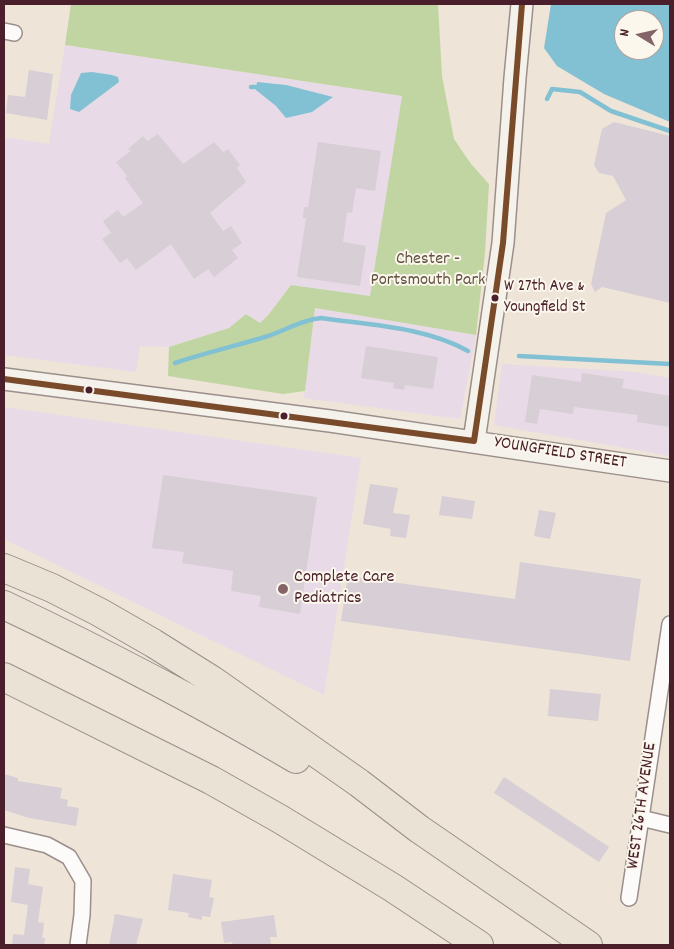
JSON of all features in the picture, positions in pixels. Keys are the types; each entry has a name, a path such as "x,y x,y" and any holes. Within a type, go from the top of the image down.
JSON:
{"highway":[{"path":"4,568 52,588 83,604 153,643 212,680 311,749 419,829 588,945"},
{"path":"4,605 116,660 244,728 356,795 419,829"},
{"path":"9,680 211,780 280,819 393,888 479,945"}],"street":[{"path":"474,441 503,242 522,4"},
{"name":"YOUNGFIELD STREET","path":"4,379 474,441 670,471"},
{"name":"WEST 26TH AVENUE","path":"629,898 670,624"},
{"path":"641,818 670,825"},
{"path":"4,835 47,845 69,857 83,881 82,915 78,945"}],"shaded area":[{"path":"65,45 402,96 370,297 291,285 260,323 246,314 229,328 169,347 140,346 136,372 4,355 4,137 49,144"},
{"path":"315,308 476,335 460,419 304,398"},
{"path":"502,364 635,372 670,378 670,456 494,425"},
{"path":"4,407 361,458 324,695 4,539"}],"green space":[{"name":"Chester - Portsmouth Park","path":"71,4 438,4 442,76 454,139 471,164 489,184 485,253 476,335 315,308 305,391 283,394 168,376 169,347 229,328 246,314 260,323 291,285 370,296 402,96 65,45"}],"water":[{"path":"551,4 670,4 670,122 604,94 557,66 544,48"},
{"path":"92,72 118,77 119,82 79,112 70,109 71,95 81,73"},
{"path":"257,82 286,85 333,97 312,112 286,118 276,106 256,90"}],"building":[{"path":"29,70 53,74 47,120 6,113 8,95 25,97"},
{"path":"614,122 670,136 670,303 602,287 595,292 591,284 606,213 626,200 613,176 599,173 594,165 602,129"},
{"path":"158,134 183,164 214,142 223,152 228,149 240,165 237,168 246,182 210,213 223,231 231,226 242,243 232,250 238,258 214,277 208,269 194,279 171,244 136,270 127,258 120,263 102,239 111,233 103,221 118,210 123,217 143,203 116,162 131,151 128,149 143,136 147,141"},
{"path":"318,142 381,151 375,191 356,188 352,213 347,212 343,242 366,246 360,286 297,277 306,218 303,218 304,207 308,207"},
{"path":"366,346 438,357 433,389 405,385 404,390 393,388 394,383 361,378"},
{"path":"582,373 624,379 622,388 670,396 670,427 637,422 638,415 574,407 573,414 540,409 537,424 525,422 532,375 581,382"},
{"path":"163,475 317,497 300,614 259,607 261,596 231,591 233,571 182,563 184,552 152,548"},
{"path":"370,484 398,488 393,513 410,515 406,538 390,536 391,529 363,524"},
{"path":"442,496 475,501 472,519 439,515"},
{"path":"539,510 556,513 550,539 534,536"},
{"path":"520,562 641,579 630,661 341,621 348,576 515,599"},
{"path":"550,689 601,694 598,721 548,716"},
{"path":"4,774 18,778 18,781 62,788 60,798 68,800 67,806 79,808 76,826 29,818 4,810"},
{"path":"504,777 609,847 599,862 494,793"},
{"path":"15,867 30,869 28,884 43,887 38,922 44,923 42,938 45,938 44,945 12,945 13,934 24,935 28,905 11,902"},
{"path":"173,874 212,880 209,897 214,898 210,917 202,916 202,920 188,917 189,913 168,910"},
{"path":"115,914 143,919 136,945 109,945"},
{"path":"274,915 277,937 270,937 271,945 233,945 232,942 224,943 221,922"}],"waterway":[{"path":"251,87 259,87"},
{"path":"547,99 552,89 580,92 611,111 670,131"},
{"path":"175,363 265,337 306,321 321,318 415,332 451,343 468,351"},
{"path":"519,356 670,364"}],"transit line":[{"path":"4,379 474,441 503,243 522,4"}],"place":[{"name":"W 27th Ave & Youngfield St","path":"495,298"},
{"name":"Complete Care Pediatrics","path":"283,589"}]}
